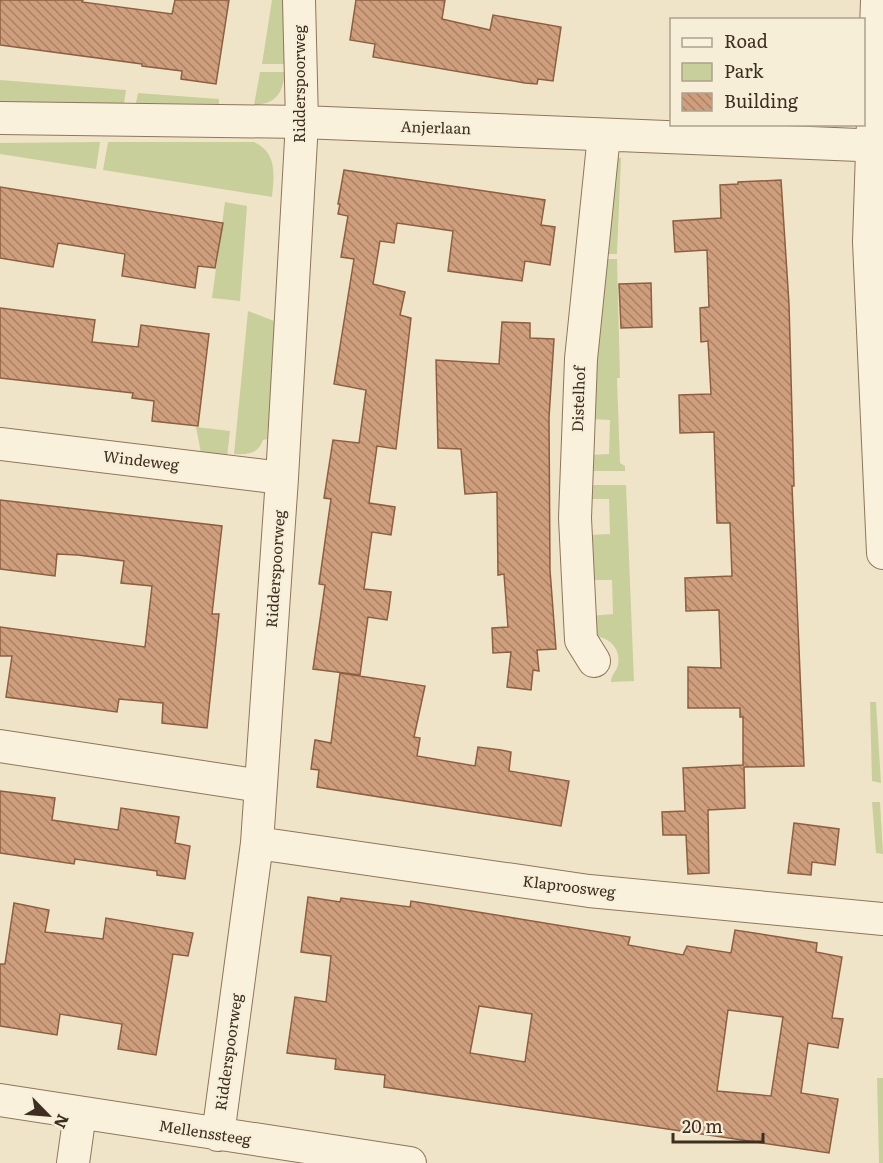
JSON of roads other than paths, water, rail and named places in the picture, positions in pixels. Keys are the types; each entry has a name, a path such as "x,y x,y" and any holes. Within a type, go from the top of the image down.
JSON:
{"street":[{"name":"Ridderspoorweg","path":"218,1135 257,843 282,478 302,122 299,0"},
{"path":"877,0 878,146 869,242 883,553"},
{"name":"Anjerlaan","path":"0,118 302,122 878,146"},
{"name":"Distelhof","path":"594,661 581,640 575,518 581,359 604,135"},
{"name":"Windeweg","path":"0,444 282,478"},
{"path":"0,746 261,786"},
{"name":"Klaproosweg","path":"257,843 589,891 883,919"},
{"name":"Mellenssteeg","path":"0,1100 410,1163"},
{"path":"73,1163 80,1113"}]}
